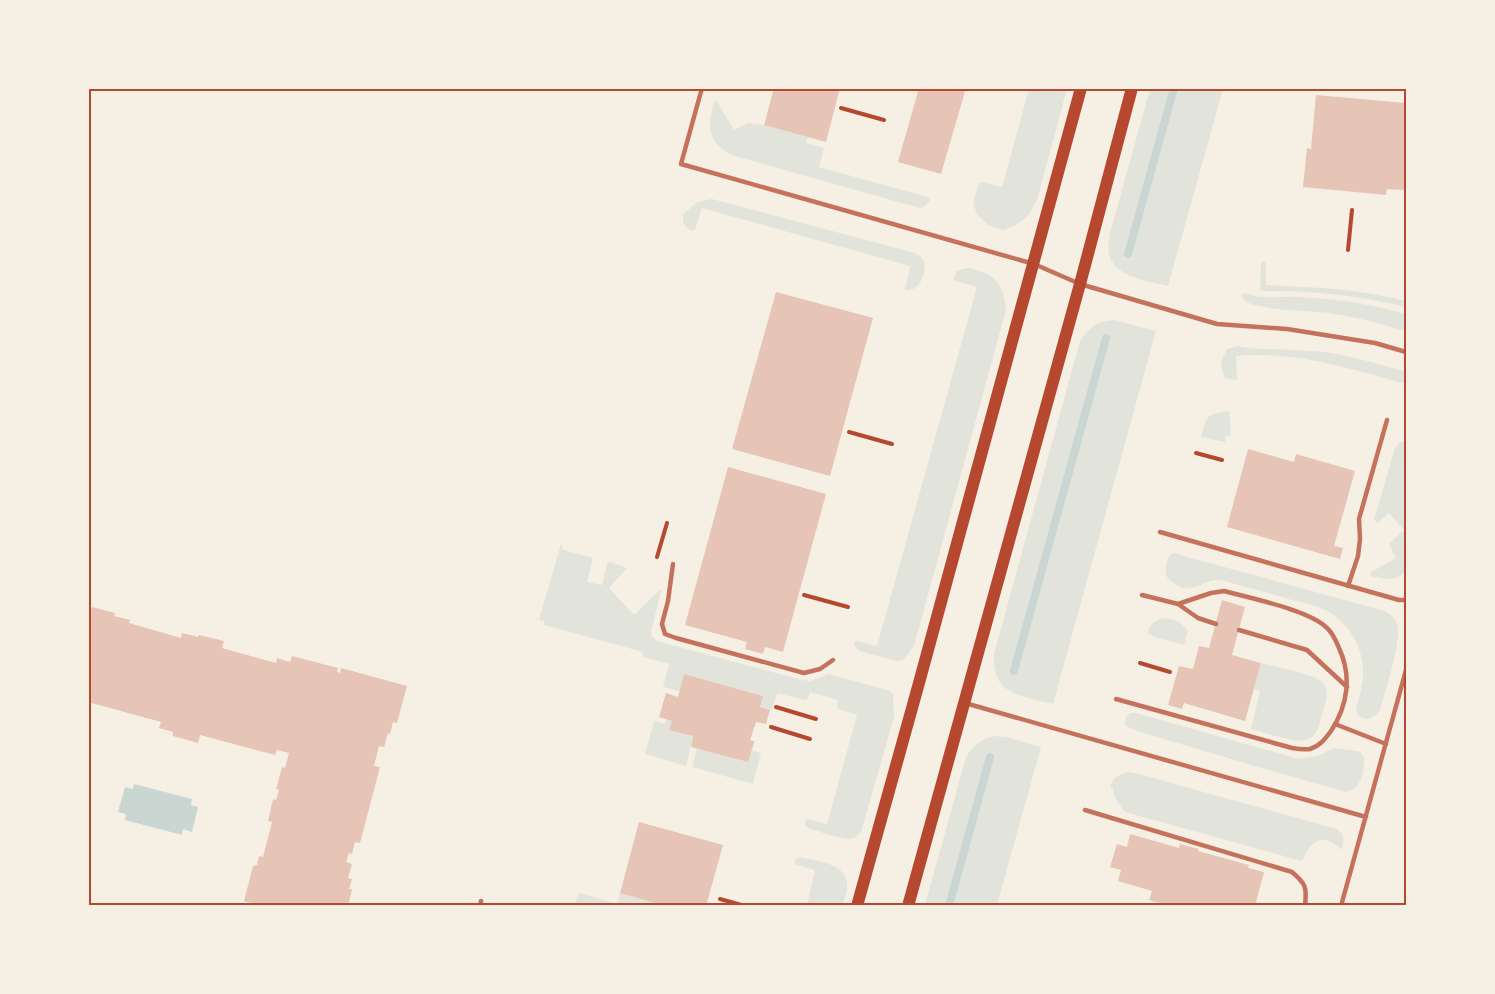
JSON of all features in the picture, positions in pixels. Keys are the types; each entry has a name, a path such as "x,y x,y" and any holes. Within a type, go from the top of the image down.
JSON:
{"main road":[{"path":"856,906 926,660 1082,88"},
{"path":"908,906 1132,88"}],"lane":[{"path":"702,88 681,164 1034,264 1080,284 1217,324 1287,329 1375,343 1407,352"},
{"path":"1348,586 1358,556 1359,519 1387,420"},
{"path":"1160,532 1348,586 1399,600 1407,600"},
{"path":"673,564 662,624 665,634 804,673 820,669 833,660"},
{"path":"1116,699 1292,748 1303,750 1317,746 1324,741 1335,724 1347,687 1345,660 1328,629 1319,621 1299,612 1224,591 1178,604"},
{"path":"1142,595 1178,604 1198,618 1216,624"},
{"path":"1239,630 1307,650 1347,687"},
{"path":"1341,906 1407,670"},
{"path":"965,704 1366,817"},
{"path":"1335,724 1386,744"},
{"path":"1085,810 1292,872 1303,881 1306,890 1305,906"}],"path":[{"path":"841,108 884,120"},
{"path":"1348,250 1352,210"},
{"path":"849,432 892,444"},
{"path":"1196,453 1222,460"},
{"path":"657,560 667,523"},
{"path":"804,594 848,607"},
{"path":"1140,663 1170,672"},
{"path":"776,707 816,719"},
{"path":"771,727 810,739"},
{"path":"720,899 746,906"}],"shaded area":[{"path":"1029,89 1067,89 1037,200 1028,216 1016,225 1003,230 988,225 977,214 973,203 979,183 1002,187"},
{"path":"1150,89 1223,89 1168,286 1143,280 1119,270 1110,257 1108,245"},
{"path":"716,100 734,130 748,123 808,137 806,143 824,148 819,167 928,197 930,200 920,208 731,155 717,144 711,133 710,119"},
{"path":"712,199 915,253 924,263 922,279 915,288 905,290 910,266 702,208 695,230 685,226 684,213 698,202"},
{"path":"1261,262 1266,264 1266,285 1354,291 1406,301 1406,307 1334,294 1260,291"},
{"path":"970,268 987,274 997,282 1003,293 1006,310 914,646 903,660 896,661 860,651 854,643 857,641 877,646 977,287 953,280 957,271"},
{"path":"1245,293 1265,297 1327,299 1380,307 1406,314 1406,331 1339,315 1255,305 1243,299 1241,295"},
{"path":"1114,320 1156,331 1053,704 1028,698 1005,687 996,674 994,654 1080,341 1094,326"},
{"path":"1238,346 1303,350 1348,356 1406,372 1406,384 1322,362 1258,355 1236,356 1237,380 1225,378 1221,366 1223,357 1227,349"},
{"path":"1229,411 1231,435 1226,436 1225,442 1201,437 1209,416"},
{"path":"1406,441 1406,570 1395,578 1381,578 1370,574 1396,558 1389,544 1404,530 1389,513 1378,523 1374,520 1395,448"},
{"path":"561,544 564,550 593,558 587,582 602,585 607,564 610,562 627,568 609,588 634,615 661,591 651,632 657,641 802,680 810,681 829,674 890,691 893,695 894,717 861,832 849,839 808,828 805,825 807,819 827,824 857,715 838,709 838,700 810,692 807,700 777,693 772,710 760,707 763,696 684,674 680,691 663,687 669,664 643,657 643,652 544,625 544,621 539,620"},
{"path":"1173,553 1389,614 1396,621 1398,639 1380,710 1375,716 1369,718 1363,718 1357,714 1356,708 1363,677 1359,648 1349,630 1335,616 1313,605 1221,580 1193,587 1181,587 1166,576 1166,563"},
{"path":"1164,618 1178,621 1188,630 1184,645 1148,634 1151,626"},
{"path":"1261,663 1307,675 1323,683 1326,701 1318,728 1312,737 1300,741 1251,729 1260,691 1254,689"},
{"path":"1131,713 1299,759 1318,756 1334,748 1359,751 1364,757 1363,773 1356,787 1346,792 1140,732 1126,726 1126,718"},
{"path":"666,719 672,721 670,730 693,736 686,766 645,754 654,721 665,724"},
{"path":"994,736 1041,747 997,905 925,905 966,757 978,744"},
{"path":"697,748 748,762 752,750 761,753 753,784 692,767"},
{"path":"1129,772 1337,829 1344,838 1342,850 1329,841 1318,841 1309,848 1302,861 1125,812 1110,786 1117,776"},
{"path":"134,784 192,799 191,805 198,807 192,832 183,829 182,835 125,820 126,814 118,812 125,787 133,789"},
{"path":"799,857 830,864 843,873 847,887 842,905 807,905 815,870 794,863"},
{"path":"580,893 617,904 620,893 667,905 577,906 575,903"}],"building":[{"path":"774,88 840,88 826,142 764,125"},
{"path":"919,88 966,88 941,174 898,162"},
{"path":"1316,95 1406,103 1406,190 1387,189 1386,195 1303,187 1307,148 1311,149"},
{"path":"776,292 873,318 830,476 732,449"},
{"path":"1248,449 1294,462 1296,454 1355,471 1334,546 1343,548 1340,559 1227,527"},
{"path":"728,467 826,494 783,652 765,647 763,654 745,649 747,642 685,625"},
{"path":"1222,600 1245,607 1232,655 1261,663 1245,721 1184,703 1182,709 1168,705 1179,666 1193,669 1199,646 1209,648"},
{"path":"92,607 115,613 114,616 130,620 129,623 181,638 182,633 224,641 222,648 276,663 277,658 290,662 292,656 338,668 337,672 340,673 341,668 407,686 397,723 393,722 384,747 379,746 374,766 380,767 360,843 355,842 352,854 349,853 346,862 352,864 348,878 352,879 349,889 352,889 348,906 260,906 244,901 253,866 257,865 259,856 263,857 272,822 268,821 273,799 276,800 279,790 276,789 282,767 285,768 289,753 277,750 275,755 200,735 198,743 173,736 173,732 159,728 161,722 88,702 88,609 91,610"},
{"path":"684,674 763,696 760,707 770,710 766,724 756,722 750,740 754,743 748,762 691,747 693,736 669,730 672,721 659,717 666,693 678,697"},
{"path":"639,822 723,845 706,906 667,906 620,893"},
{"path":"1130,834 1179,848 1180,844 1199,849 1198,851 1249,865 1248,868 1264,872 1255,906 1182,906 1172,903 1171,906 1149,900 1152,891 1118,881 1121,870 1110,867 1117,844 1127,847"}],"waterway":[{"path":"1128,254 1174,88"},
{"path":"1014,671 1106,338"},
{"path":"949,906 990,757"}]}
